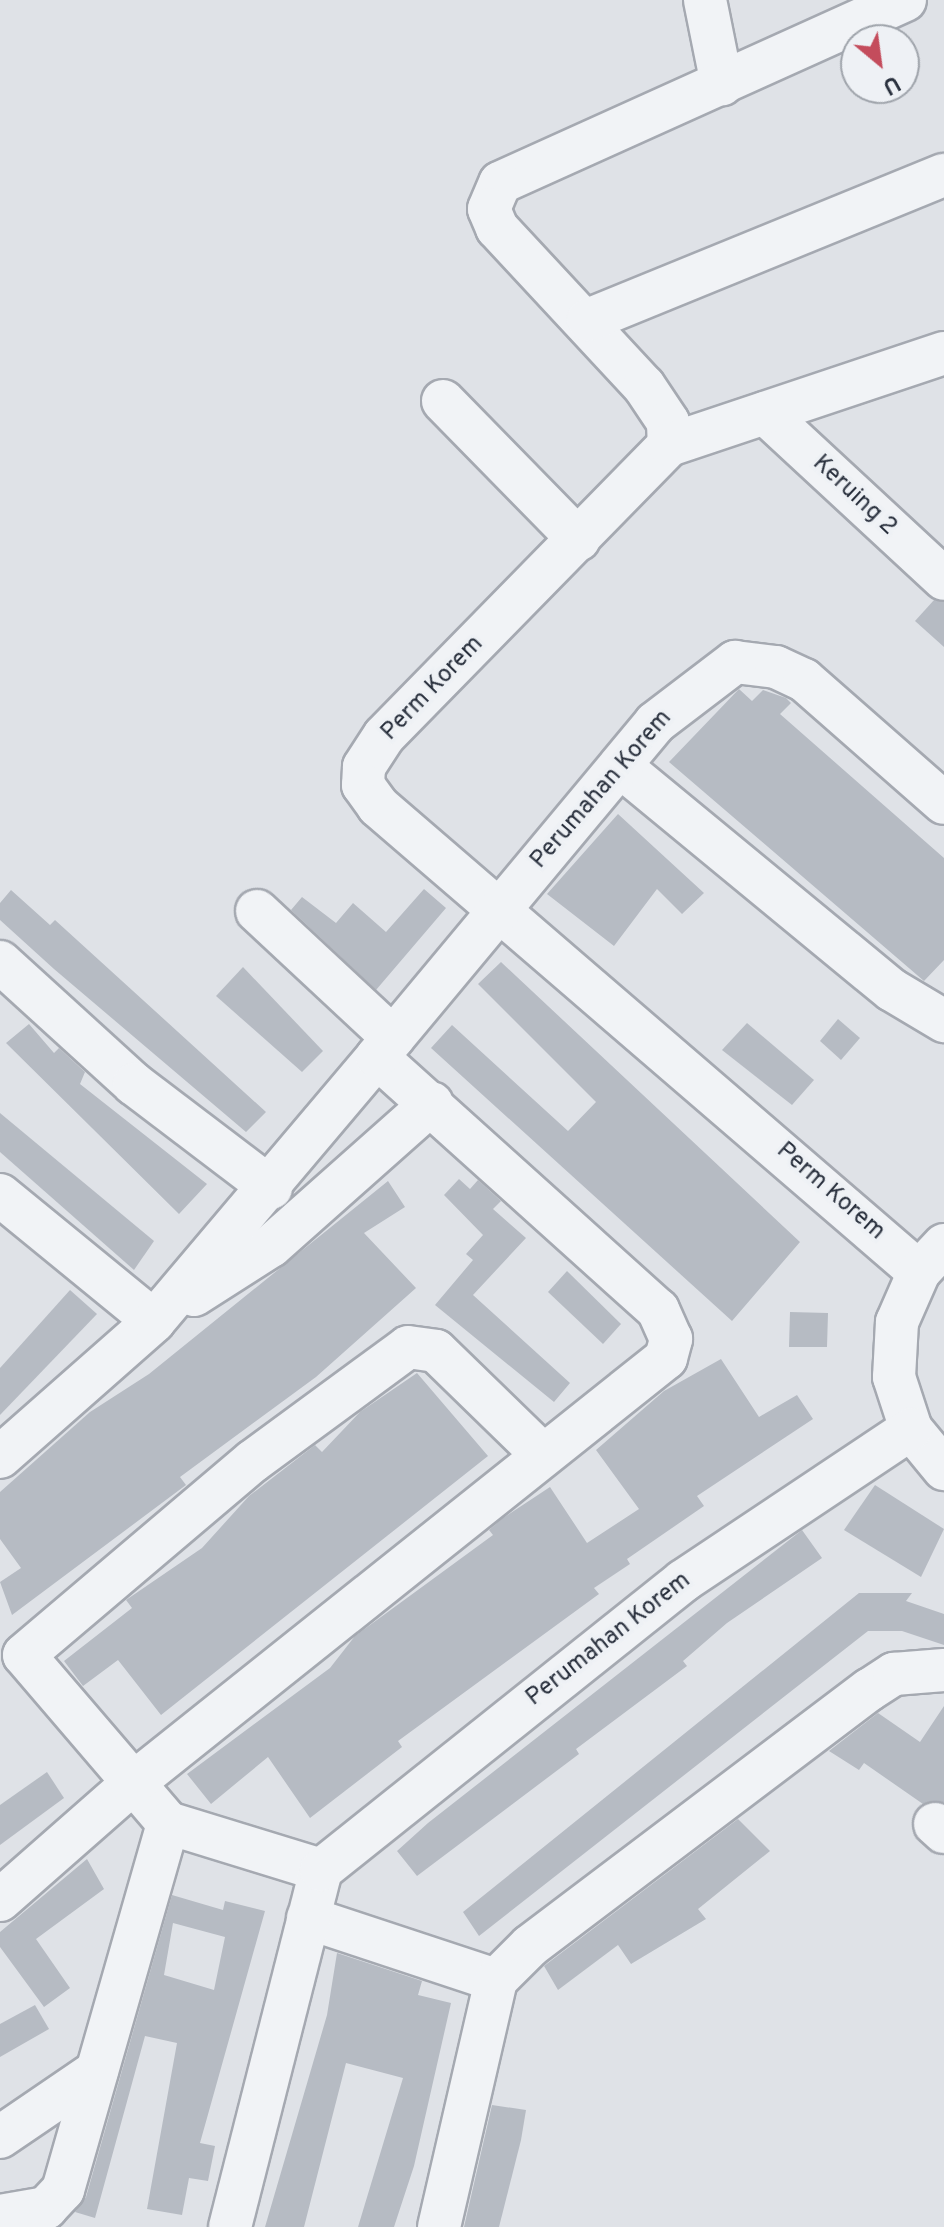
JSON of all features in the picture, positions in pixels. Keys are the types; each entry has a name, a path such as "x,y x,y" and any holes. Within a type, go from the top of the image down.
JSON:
{"street":[{"path":"705,0 722,84"},
{"path":"905,0 863,10 722,84 500,183 489,209 497,228 588,320 658,404 669,445 944,353"},
{"path":"588,320 944,175"},
{"path":"443,401 579,540"},
{"name":"Keruing 2","path":"765,413 944,579"},
{"name":"Perm Korem","path":"669,445 384,736 364,767 363,785 378,806 501,909 932,1259"},
{"name":"Perumahan Korem","path":"6,1443 158,1316 271,1188 620,766 711,673 756,662 804,680 944,803"},
{"path":"620,766 892,990 944,1021"},
{"path":"0,1900 132,1784 540,1452 666,1358 667,1321 432,1103 385,1047 257,911"},
{"path":"0,962 134,1084 271,1188"},
{"path":"0,1195 158,1316 271,1246 432,1103"},
{"path":"932,1259 897,1322 894,1377 911,1429 944,1469"},
{"path":"230,2227 321,1870 168,1823 12,1665 253,1461 408,1347 436,1351 540,1452"},
{"name":"Perumahan Korem","path":"321,1870 683,1581 911,1429"},
{"path":"439,2227 496,1980 530,1946 869,1690 894,1674 944,1670"},
{"path":"0,2216 28,2215 57,2200 168,1823"},
{"path":"308,1918 496,1980"},
{"path":"0,2137 97,2071"}],"building":[{"path":"934,600 944,602 944,647 915,621"},
{"path":"739,689 752,701 763,690 786,698 791,703 780,714 944,858 944,960 924,981 669,762"},
{"path":"618,814 704,893 682,914 657,889 614,946 547,894"},
{"path":"424,889 446,908 376,990 291,910 302,897 336,923 353,903 386,932"},
{"path":"11,890 50,925 55,920 266,1112 246,1132 54,969 0,920 0,903"},
{"path":"501,962 800,1242 732,1321 431,1048 452,1025 568,1131 596,1102 478,984"},
{"path":"243,967 323,1051 302,1072 216,996"},
{"path":"838,1019 860,1038 841,1060 820,1041"},
{"path":"747,1023 814,1080 792,1105 722,1050"},
{"path":"29,1024 54,1053 59,1048 85,1072 80,1084 207,1184 179,1214 6,1043"},
{"path":"0,1113 154,1241 134,1270 0,1152"},
{"path":"459,1179 470,1189 478,1180 501,1201 493,1209 526,1238 473,1295 570,1383 554,1402 435,1305 473,1260 466,1254 483,1235 444,1195"},
{"path":"388,1181 405,1207 364,1233 416,1288 316,1377 180,1477 186,1485 12,1615 0,1582 21,1568 0,1539 0,1492 90,1412 149,1374"},
{"path":"567,1271 621,1324 603,1344 548,1292"},
{"path":"70,1290 97,1314 0,1415 0,1368"},
{"path":"790,1312 828,1313 827,1347 789,1347"},
{"path":"721,1359 759,1417 797,1395 813,1419 697,1496 704,1506 627,1559 630,1564 594,1588 599,1594 398,1741 402,1747 310,1818 268,1757 211,1804 187,1774 330,1668 355,1636 493,1535 489,1530 503,1518 550,1487 587,1543 639,1509 596,1450 664,1391"},
{"path":"417,1373 488,1456 161,1715 118,1660 83,1686 64,1661 132,1608 126,1600 202,1548 249,1496 315,1445 322,1452 360,1412"},
{"path":"875,1485 944,1529 921,1577 844,1530"},
{"path":"802,1530 822,1558 727,1623 683,1661 687,1666 576,1749 579,1754 417,1876 397,1851 428,1823"},
{"path":"859,1593 912,1593 906,1601 944,1614 944,1645 902,1631 868,1631 479,1936 463,1912"},
{"path":"944,1706 944,1802 923,1804 864,1763 859,1770 829,1751 878,1713 920,1742"},
{"path":"47,1772 64,1798 0,1845 0,1805"},
{"path":"738,1819 770,1851 698,1909 706,1919 631,1964 618,1945 558,1990 544,1966"},
{"path":"87,1859 104,1889 36,1939 70,1988 44,2007 0,1947 0,1932"},
{"path":"172,1895 223,1910 225,1901 265,1911 200,2143 215,2146 208,2181 189,2178 182,2215 147,2209 177,2043 145,2036 95,2218 75,2212 86,2197","holes":["173,1923 225,1937 214,1990 164,1975"]},
{"path":"337,1953 422,1981 418,1995 451,2003 414,2166 394,2227 358,2227 403,2078 346,2063 304,2227 265,2227 327,2015"},
{"path":"35,2005 49,2029 0,2057 0,2024"},
{"path":"492,2105 526,2110 521,2140 499,2227 464,2227"}]}
